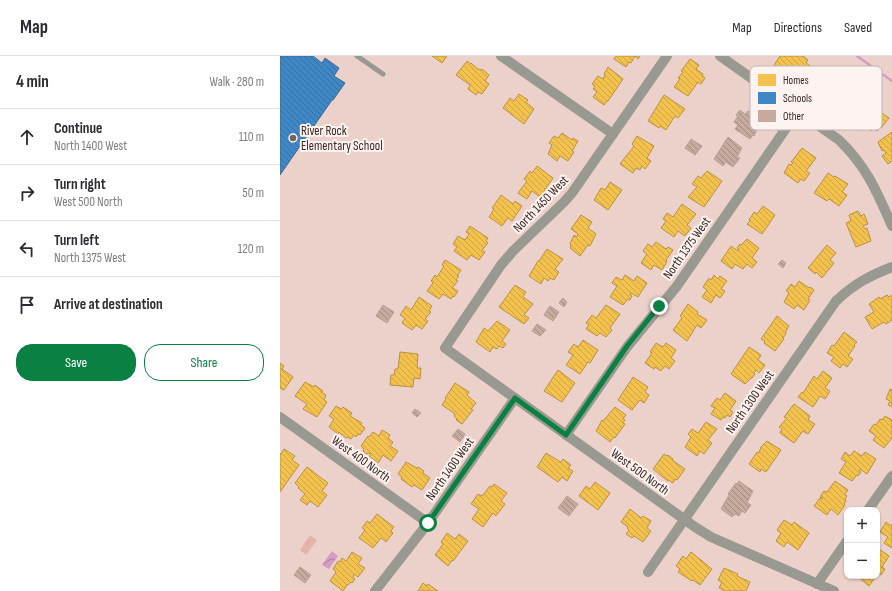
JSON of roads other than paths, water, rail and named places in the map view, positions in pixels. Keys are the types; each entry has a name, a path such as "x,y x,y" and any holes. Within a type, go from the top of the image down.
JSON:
{"street":[{"path":"501,56 613,134"},
{"name":"North 1450 West","path":"445,348 501,265 513,251 572,193 666,56"},
{"path":"720,56 750,77"},
{"name":"North 1375 West","path":"566,435 627,346 681,280 785,130"},
{"path":"825,130 839,140 852,153 872,182 892,226"},
{"name":"North 1300 West","path":"648,572 836,301 856,283 892,267"},
{"name":"West 500 North","path":"445,348 711,537 834,591"},
{"name":"North 1400 West","path":"375,591 428,523 515,398"},
{"name":"West 400 North","path":"280,417 428,523"},
{"path":"870,507 892,476"},
{"path":"817,584 846,543"}],"lane":[{"path":"357,56 383,74"}],"water":[{"path":"332,551 338,556 329,569 322,565"}],"waterway":[{"path":"857,56 871,66"},
{"path":"882,74 892,81"}],"place":[{"name":"River Rock Elementary School","path":"293,138"}]}
